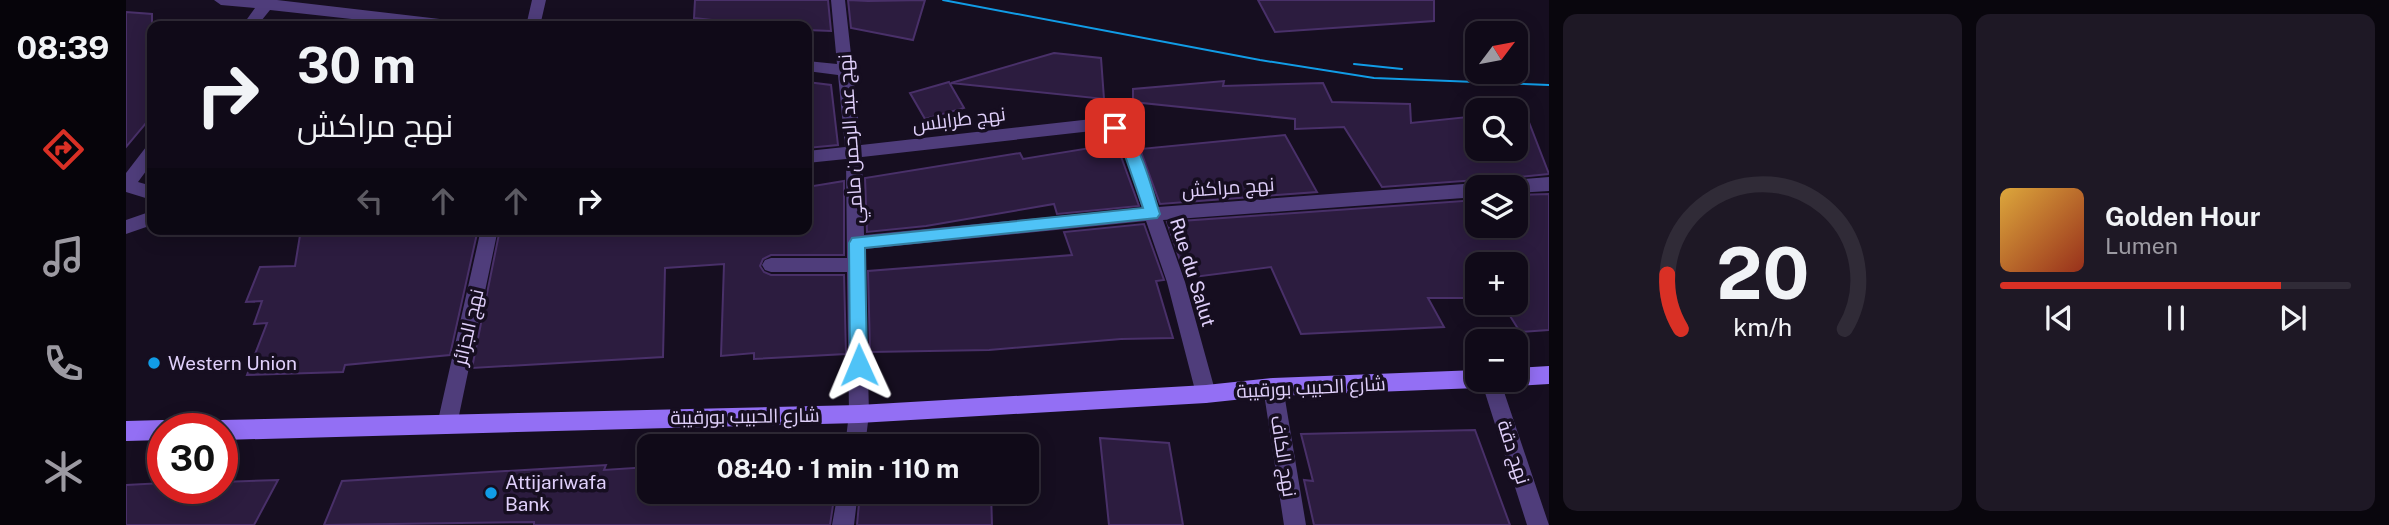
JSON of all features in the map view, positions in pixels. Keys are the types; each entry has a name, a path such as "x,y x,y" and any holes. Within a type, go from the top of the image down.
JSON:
{"main road":[{"path":"1528,376 1549,375"},
{"name":"شارع الحبيب بورقيبة","path":"238,430 859,414 1206,394 1273,387 1465,379"},
{"path":"126,431 147,430"}],"street":[{"path":"221,0 268,2 418,21"},
{"path":"534,21 539,0"},
{"name":"نهج عبد الرحمن مامي","path":"838,0 854,153 858,265 859,414 856,434"},
{"path":"253,21 268,2"},
{"path":"812,67 847,71"},
{"name":"نهج طرابلس","path":"812,157 1101,124 1115,128"},
{"name":"Rue du Salut","path":"1115,128 1126,139 1176,282 1206,394"},
{"path":"147,158 126,185 147,191"},
{"path":"1528,186 1549,184"},
{"name":"نهج مراكش","path":"857,243 1152,214 1465,191"},
{"path":"126,227 147,220"},
{"name":"نهج الجزائر","path":"447,425 489,235"},
{"path":"771,265 858,265"},
{"name":"نهج الكاف","path":"1273,387 1295,525"},
{"name":"نهج دقة","path":"1494,392 1538,525"},
{"path":"843,525 846,504"}],"building":[{"path":"695,0 828,0 831,31 812,30 812,21 721,21 694,18"},
{"path":"848,0 925,0 913,40 851,28"},
{"path":"1258,0 1434,0 1434,21 1275,32"},
{"path":"126,12 152,14 152,21 147,21 147,122 126,147"},
{"path":"1054,53 1101,58 1104,99 951,83"},
{"path":"1224,81 1223,86 1323,83 1332,102 1410,104 1411,123 1465,117 1465,161 1528,161 1528,120 1549,174 1465,175 1465,181 1382,187 1344,127 1295,129 1295,119 1133,102 1133,89"},
{"path":"949,82 964,108 925,119 910,93"},
{"path":"812,83 831,85 838,145 812,148"},
{"path":"1285,135 1317,192 1160,204 1140,149"},
{"path":"1096,147 1099,153 1119,151 1139,206 1057,214 1054,204 926,226 867,232 865,178 1020,153 1023,159"},
{"path":"844,181 844,255 771,255 763,259 760,266 764,272 771,275 844,275 846,354 754,359 754,353 721,356 724,264 665,268 663,357 472,368 499,235 812,235 812,186"},
{"path":"1549,194 1549,330 1528,331 1528,329 1518,329 1509,315 1528,315 1528,252 1465,252 1465,298 1428,298 1444,327 1301,334 1271,267 1186,278 1167,222 1465,201 1465,238 1528,238 1528,195"},
{"path":"1144,224 1164,280 1156,281 1173,338 1121,339 989,350 870,352 868,271 1072,255 1064,232"},
{"path":"300,235 477,235 450,355 345,365 343,372 247,375 267,323 254,324 262,301 246,302 260,267 295,266"},
{"path":"1475,430 1510,525 1314,525 1304,480 1313,481 1301,434"},
{"path":"1100,438 1169,443 1183,525 1109,525"},
{"path":"606,465 604,470 637,468 637,504 833,504 830,525 534,525 534,522 324,525 342,481"},
{"path":"278,480 254,525 126,525 126,485 147,484 147,504 238,504 238,481"},
{"path":"859,504 991,504 992,525 857,525"}],"tram line":[{"path":"943,0 1260,60 1374,78 1549,85"},
{"path":"1354,64 1402,69"}],"place":[{"name":"Western Union","path":"154,363"},
{"name":"Attijariwafa Bank","path":"491,493"}],"route":[{"path":"859,365 857,243 1152,214 1126,139 1115,128"}]}
